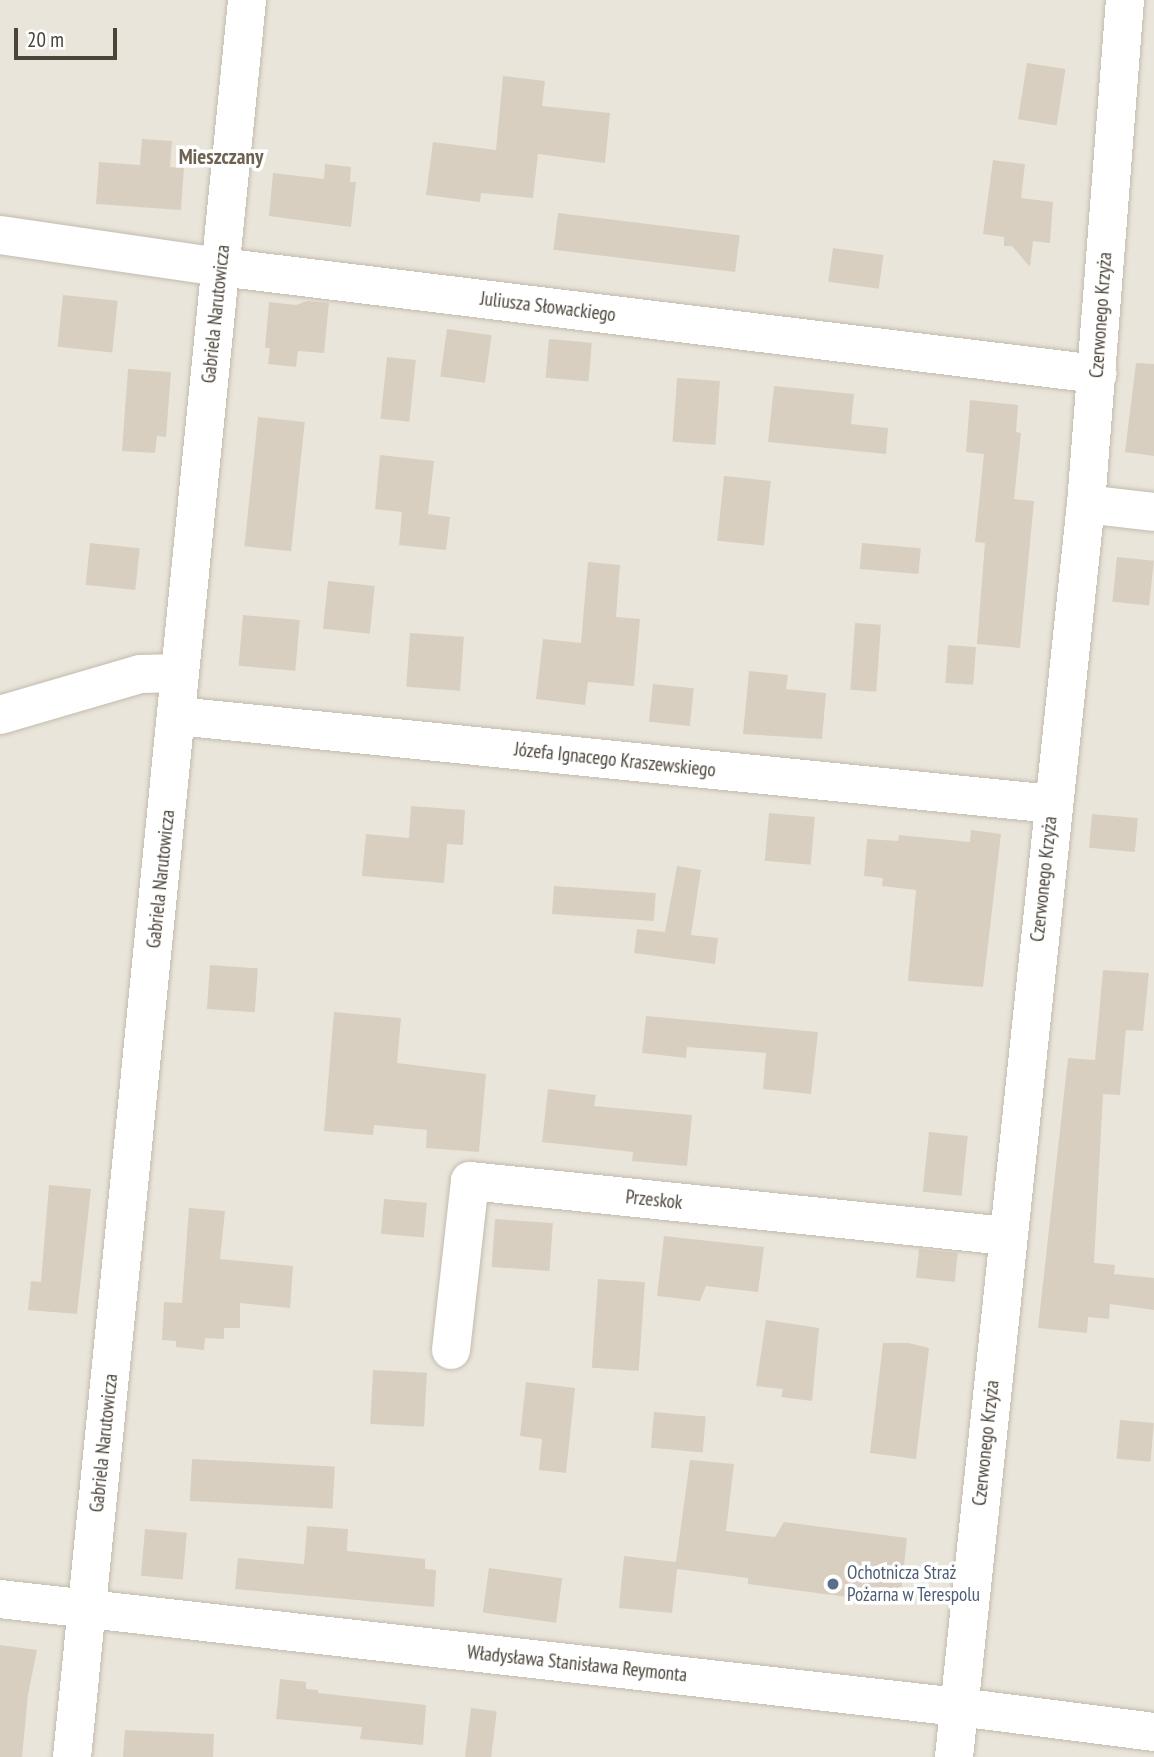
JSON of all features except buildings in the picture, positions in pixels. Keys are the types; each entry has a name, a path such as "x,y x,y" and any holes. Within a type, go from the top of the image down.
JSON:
{"street":[{"name":"Gabriela Narutowicza","path":"72,1757 247,0"},
{"name":"Czerwonego Krzyża","path":"954,1757 1052,804 1086,503 1125,0"},
{"name":"Juliusza Słowackiego","path":"0,235 220,267 1097,374"},
{"path":"1086,503 1154,512"},
{"path":"0,715 140,674 180,673"},
{"name":"Józefa Ignacego Kraszewskiego","path":"177,716 1052,804"},
{"name":"Przeskok","path":"451,1350 470,1181 1007,1237"},
{"name":"Władysława Stanisława Reymonta","path":"0,1599 958,1707 1154,1732"}],"shaded area":[{"path":"0,0 1154,0 1154,1757 0,1757"}],"place":[{"name":"Ochotnicza Straż Pożarna w Terespolu","path":"833,1584"}],"district":[{"name":"Mieszczany","path":"221,157"}]}
